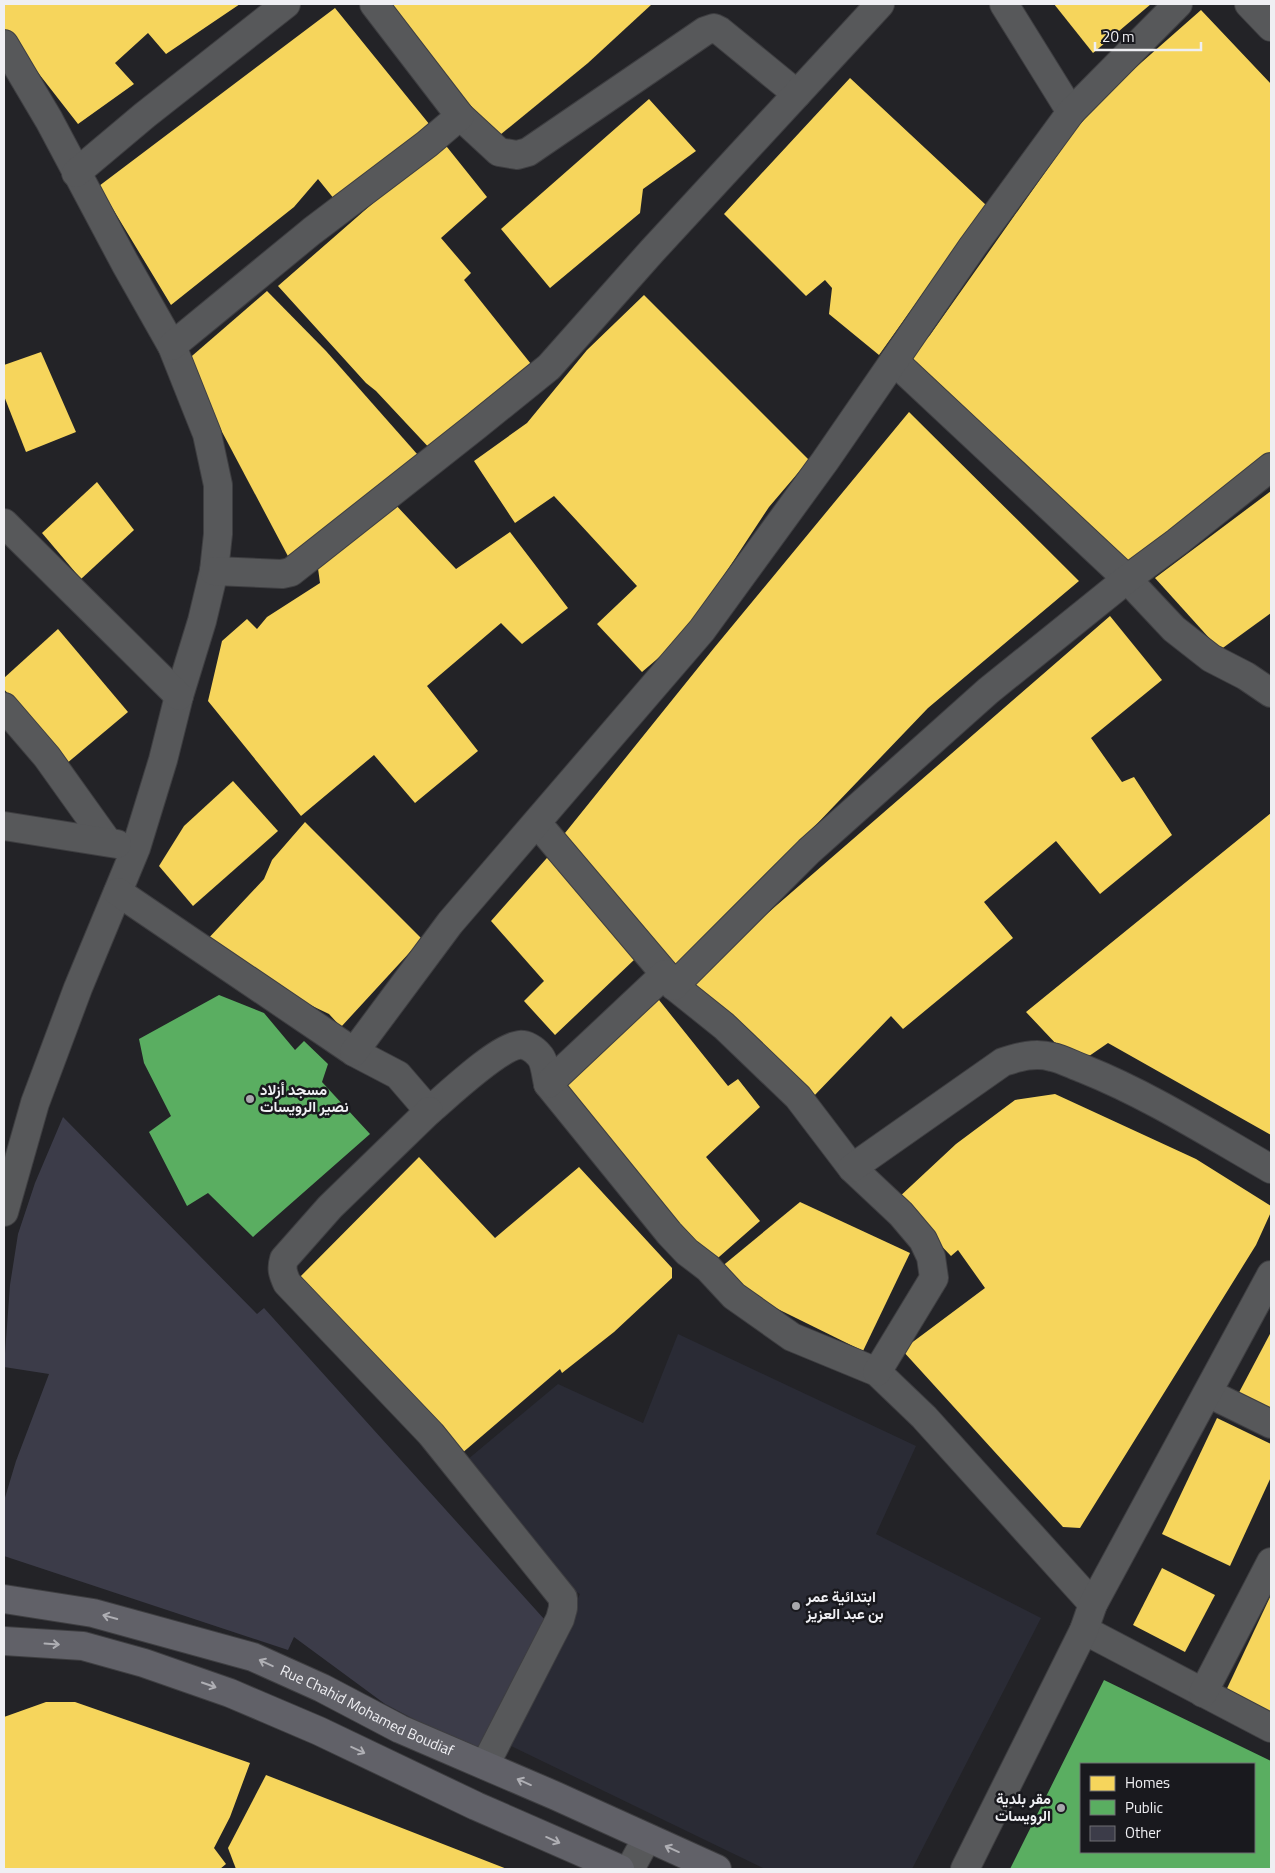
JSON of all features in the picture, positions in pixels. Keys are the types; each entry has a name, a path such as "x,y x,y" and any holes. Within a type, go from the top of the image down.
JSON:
{"main road":[{"name":"Rue Chahid Mohamed Boudiaf","path":"4,1600 93,1613 253,1657 322,1688 400,1729 717,1869"},
{"path":"4,1641 83,1646 144,1663 230,1693 319,1731 476,1806 620,1869"}],"street":[{"path":"76,172 286,4"},
{"path":"374,4 460,116 499,152 517,155 528,152 705,31 714,28 798,94"},
{"path":"214,571 282,574 291,572 549,367 652,251 880,4"},
{"path":"1004,4 1072,112"},
{"path":"354,1052 450,923 702,630 825,461 974,246 1072,112 1178,4"},
{"path":"1249,4 1271,27"},
{"path":"4,44 49,120 172,346 208,434 218,486 218,534 214,571 202,620 178,696 163,760 136,848 78,988 36,1103 4,1212"},
{"path":"172,346 312,231 427,144 460,116"},
{"path":"894,361 1127,579 1174,629 1211,658 1246,676 1271,693"},
{"path":"548,1084 669,980 809,851 988,691 1127,579 1206,520 1271,467"},
{"path":"4,523 178,696"},
{"path":"4,707 47,756 107,841"},
{"path":"537,823 669,980 724,1026 798,1097 852,1168 901,1214 923,1240 931,1257 934,1278 877,1372"},
{"path":"4,826 107,841 136,848"},
{"path":"118,892 354,1052 398,1075 429,1111"},
{"path":"485,1765 560,1619 563,1598 431,1434 287,1283 282,1274 282,1267 284,1260 330,1207 429,1111 486,1063 521,1044 531,1047 541,1056 548,1084 669,1233 687,1252 708,1268 734,1296 792,1337 877,1372 924,1417 1094,1604"},
{"path":"852,1168 1004,1062 1021,1056 1035,1054 1052,1057 1104,1077 1150,1100 1271,1169"},
{"path":"965,1869 1084,1630 1094,1604 1271,1275"},
{"path":"1208,1393 1271,1424"},
{"path":"1203,1693 1271,1562"},
{"path":"1084,1630 1271,1728"},
{"path":"630,1869 647,1838"}],"shaded area":[{"name":"ابتدائية عمر بن عبد العزيز","path":"678,1334 916,1446 876,1534 1041,1618 912,1869 765,1869 509,1745 580,1594 557,1581 467,1460 558,1384 643,1423"}],"building: Homes":[{"path":"4,4 240,4 166,54 148,33 115,63 134,84 78,124 4,29"},
{"path":"389,4 652,4 588,63 495,139"},
{"path":"1054,4 1151,4 1093,53"},
{"path":"335,8 434,130 339,205 318,179 294,207 171,305 99,186"},
{"path":"1201,10 1271,84 1271,456 1123,569 905,361 930,335 1092,106"},
{"path":"850,78 986,205 879,355 829,314 832,288 825,280 806,296 724,214"},
{"path":"649,99 696,151 643,189 640,213 550,288 501,229"},
{"path":"443,142 487,197 441,238 471,273 464,280 535,369 434,453 376,391 366,383 278,286"},
{"path":"267,291 326,351 425,463 290,560 185,362"},
{"path":"644,295 809,460 769,507 684,636 642,672 597,624 637,586 554,496 515,523 474,461 527,423 587,350"},
{"path":"41,352 76,432 26,452 4,396 4,365"},
{"path":"909,412 1079,581 928,708 673,974 561,838 714,648"},
{"path":"97,482 134,530 81,579 42,533"},
{"path":"1271,491 1271,613 1220,650 1155,578"},
{"path":"393,502 456,569 510,532 568,608 522,644 501,623 427,686 478,751 415,803 374,755 301,816 208,701 222,641 247,619 257,629 267,617 320,583 317,561"},
{"path":"1110,616 1162,680 1091,738 1122,782 1134,777 1172,835 1100,894 1056,841 984,902 1013,938 903,1029 891,1016 811,1099 686,984"},
{"path":"58,629 128,712 66,764 4,689 4,678"},
{"path":"233,781 278,831 193,906 159,866 184,826"},
{"path":"1271,813 1271,1135 1108,1043 1076,1065 1026,1012"},
{"path":"305,822 422,939 341,1027 329,1014 283,992 205,942 264,879 272,860"},
{"path":"554,850 635,959 555,1035 524,1001 544,981 491,921"},
{"path":"655,995 728,1086 738,1079 760,1107 706,1157 760,1221 711,1264 560,1085"},
{"path":"1055,1094 1196,1159 1271,1206 1271,1212 1256,1245 1080,1528 1063,1527 902,1350 985,1288 958,1250 951,1256 897,1199 956,1144 1015,1100"},
{"path":"419,1157 495,1238 579,1167 672,1268 672,1278 614,1332 562,1373 560,1369 461,1454 294,1283"},
{"path":"800,1202 910,1253 863,1351 733,1287 720,1268"},
{"path":"1271,1332 1271,1420 1234,1402"},
{"path":"1217,1418 1271,1444 1271,1477 1230,1566 1162,1534"},
{"path":"1162,1568 1215,1595 1185,1652 1133,1625"},
{"path":"1271,1595 1271,1718 1223,1697"},
{"path":"46,1702 75,1702 250,1763 230,1817 214,1848 226,1864 220,1869 4,1869 4,1717"},
{"path":"266,1775 507,1869 236,1869 228,1848"}],"building: Public":[{"name":"مسجد أزلاد نصير الرويسات","path":"219,995 264,1013 295,1050 304,1041 328,1064 322,1082 370,1134 253,1237 208,1193 187,1206 149,1132 171,1116 144,1063 139,1039"},
{"name":"مقر بلدية الرويسات","path":"1104,1680 1271,1761 1271,1869 1010,1869"}],"building: Other":[{"path":"63,1117 257,1314 264,1308 545,1620 478,1753 385,1704 294,1637 288,1650 4,1556 4,1501 16,1461 49,1374 4,1367 10,1285 18,1234 35,1183"}],"place":[{"name":"مسجد أزلاد نصير الرويسات","path":"250,1099"},
{"name":"ابتدائية عمر بن عبد العزيز","path":"796,1606"},
{"name":"مقر بلدية الرويسات","path":"1061,1808"}]}
